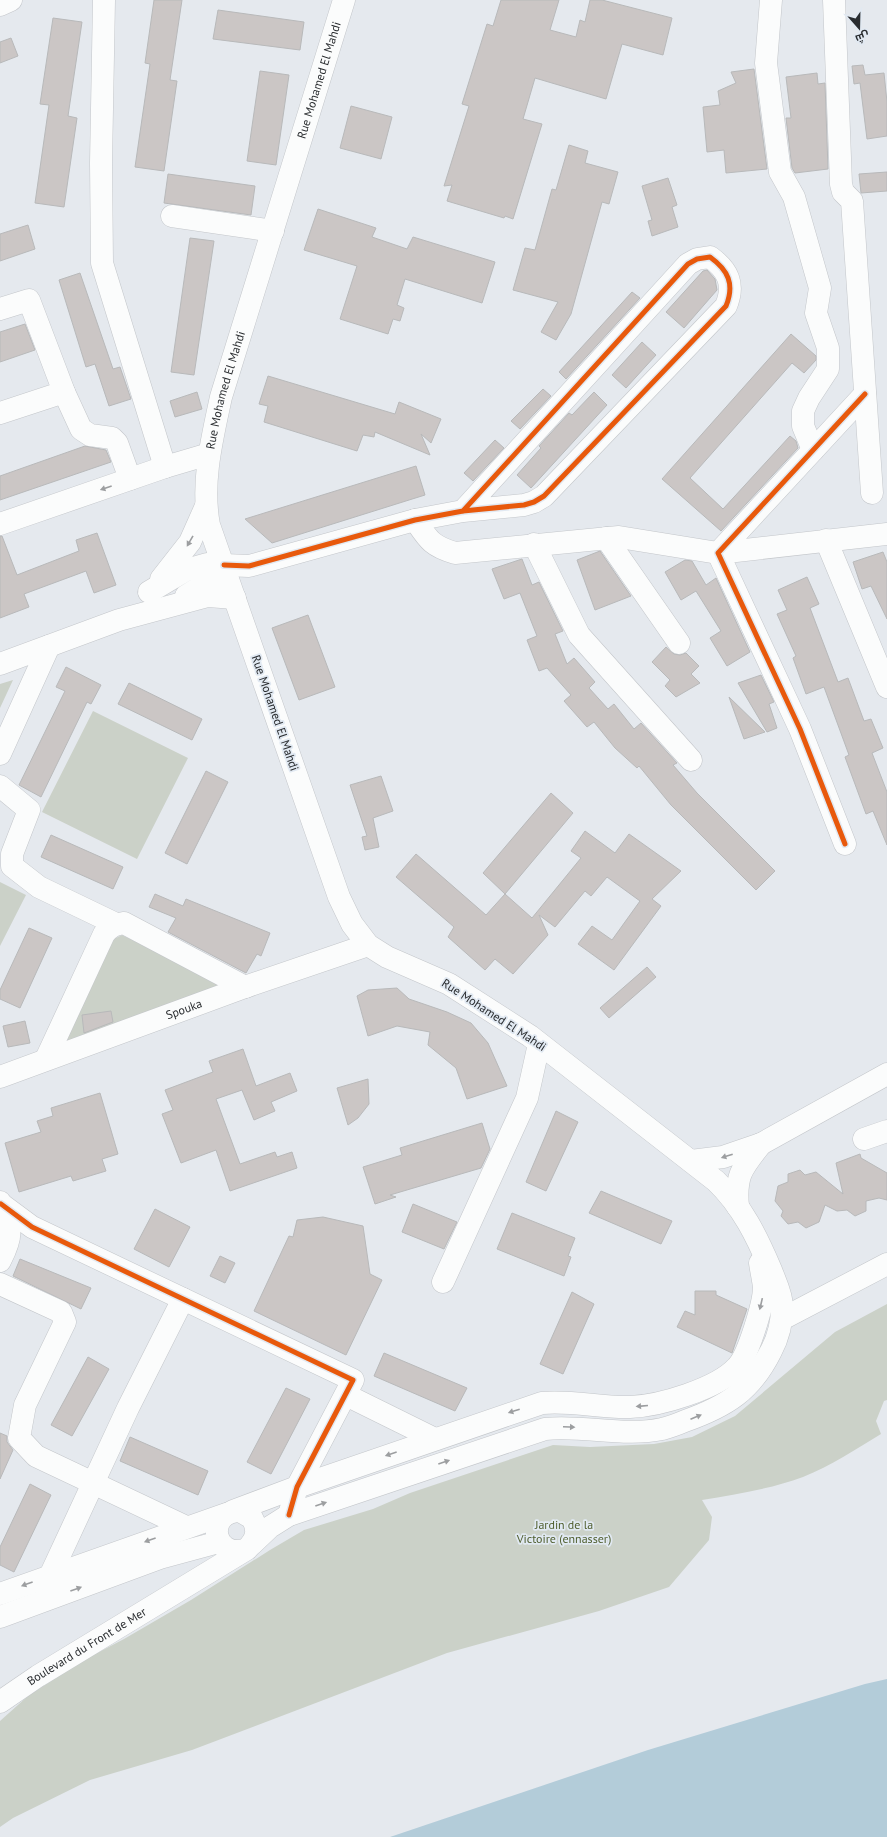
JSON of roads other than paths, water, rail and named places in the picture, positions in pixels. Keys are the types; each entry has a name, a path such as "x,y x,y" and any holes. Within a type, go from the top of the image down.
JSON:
{"street":[{"path":"0,5 11,0"},
{"path":"104,0 101,163 102,263 165,467"},
{"name":"Rue Mohamed El Mahdi","path":"288,1515 545,1429 566,1427 632,1432 663,1429 690,1419 721,1406 745,1390 762,1369 775,1344 782,1319 782,1305 778,1287 757,1238 738,1207 727,1192 716,1181 540,1044 449,984 387,957 368,945 352,924 338,897 236,598 209,525 206,506 209,454 222,397 344,0"},
{"path":"770,0 766,63 780,172 794,197 820,288 816,313 828,348 828,369 809,398 803,411 803,426 813,450"},
{"path":"834,0 841,184 843,192 852,201 872,493"},
{"path":"172,216 273,230"},
{"path":"0,664 119,620 155,600 204,586 217,577 224,566 250,566 415,520 463,511 524,505 534,502 544,496 726,306 730,295 730,281 721,266 710,257 697,259 688,264 463,511"},
{"path":"0,309 29,300 64,392 81,429 90,435 112,438 117,443 130,479"},
{"path":"0,413 64,392"},
{"path":"718,553 865,394"},
{"path":"0,524 165,467 209,454"},
{"path":"155,600 175,563 190,542 206,506"},
{"path":"415,520 429,540 439,549 454,553 619,536 718,553 887,534"},
{"path":"606,538 679,643"},
{"path":"826,540 887,687"},
{"path":"534,544 580,635 691,760"},
{"path":"718,553 800,729 845,844"},
{"path":"155,600 208,596 236,598"},
{"path":"0,754 49,646"},
{"path":"0,786 28,810 12,854 12,866 39,887 116,924"},
{"path":"46,1059 104,934 109,927 116,924 124,923 245,987"},
{"name":"Spouka","path":"0,1077 245,987 368,945"},
{"path":"443,1282 527,1098 540,1044"},
{"path":"691,1161 723,1157 762,1144 887,1074"},
{"path":"864,1139 887,1131"},
{"path":"738,1207 736,1189 738,1179 746,1162 762,1144"},
{"path":"0,1261 9,1244 10,1233 1,1203"},
{"path":"1,1203 32,1227 353,1380 297,1487 288,1515"},
{"path":"0,1594 186,1527 230,1513 297,1487 435,1438 542,1403 558,1401 629,1407 663,1403 710,1385 728,1376 738,1367 745,1354 762,1303 764,1287 757,1238"},
{"path":"782,1319 887,1264"},
{"path":"0,1284 61,1312 65,1322 25,1405 19,1438 36,1456 186,1527"},
{"path":"50,1576 128,1408 183,1299"},
{"path":"346,1395 435,1438"},
{"path":"240,1511 252,1518 257,1531 250,1546 240,1551 227,1549 220,1543 217,1534 217,1526 221,1519 230,1513 240,1511"},
{"name":"Boulevard du Front de Mer","path":"0,1702 38,1676 176,1593 250,1546 270,1527 288,1515"},
{"path":"176,1593 190,1572 220,1543"},
{"path":"0,1617 160,1558 220,1543"}],"water":[{"path":"887,1679 887,1837 390,1837 648,1750 865,1684"}],"park label":[{"name":"Jardin de la Victoire (ennasser)","path":"564,1532"}]}
